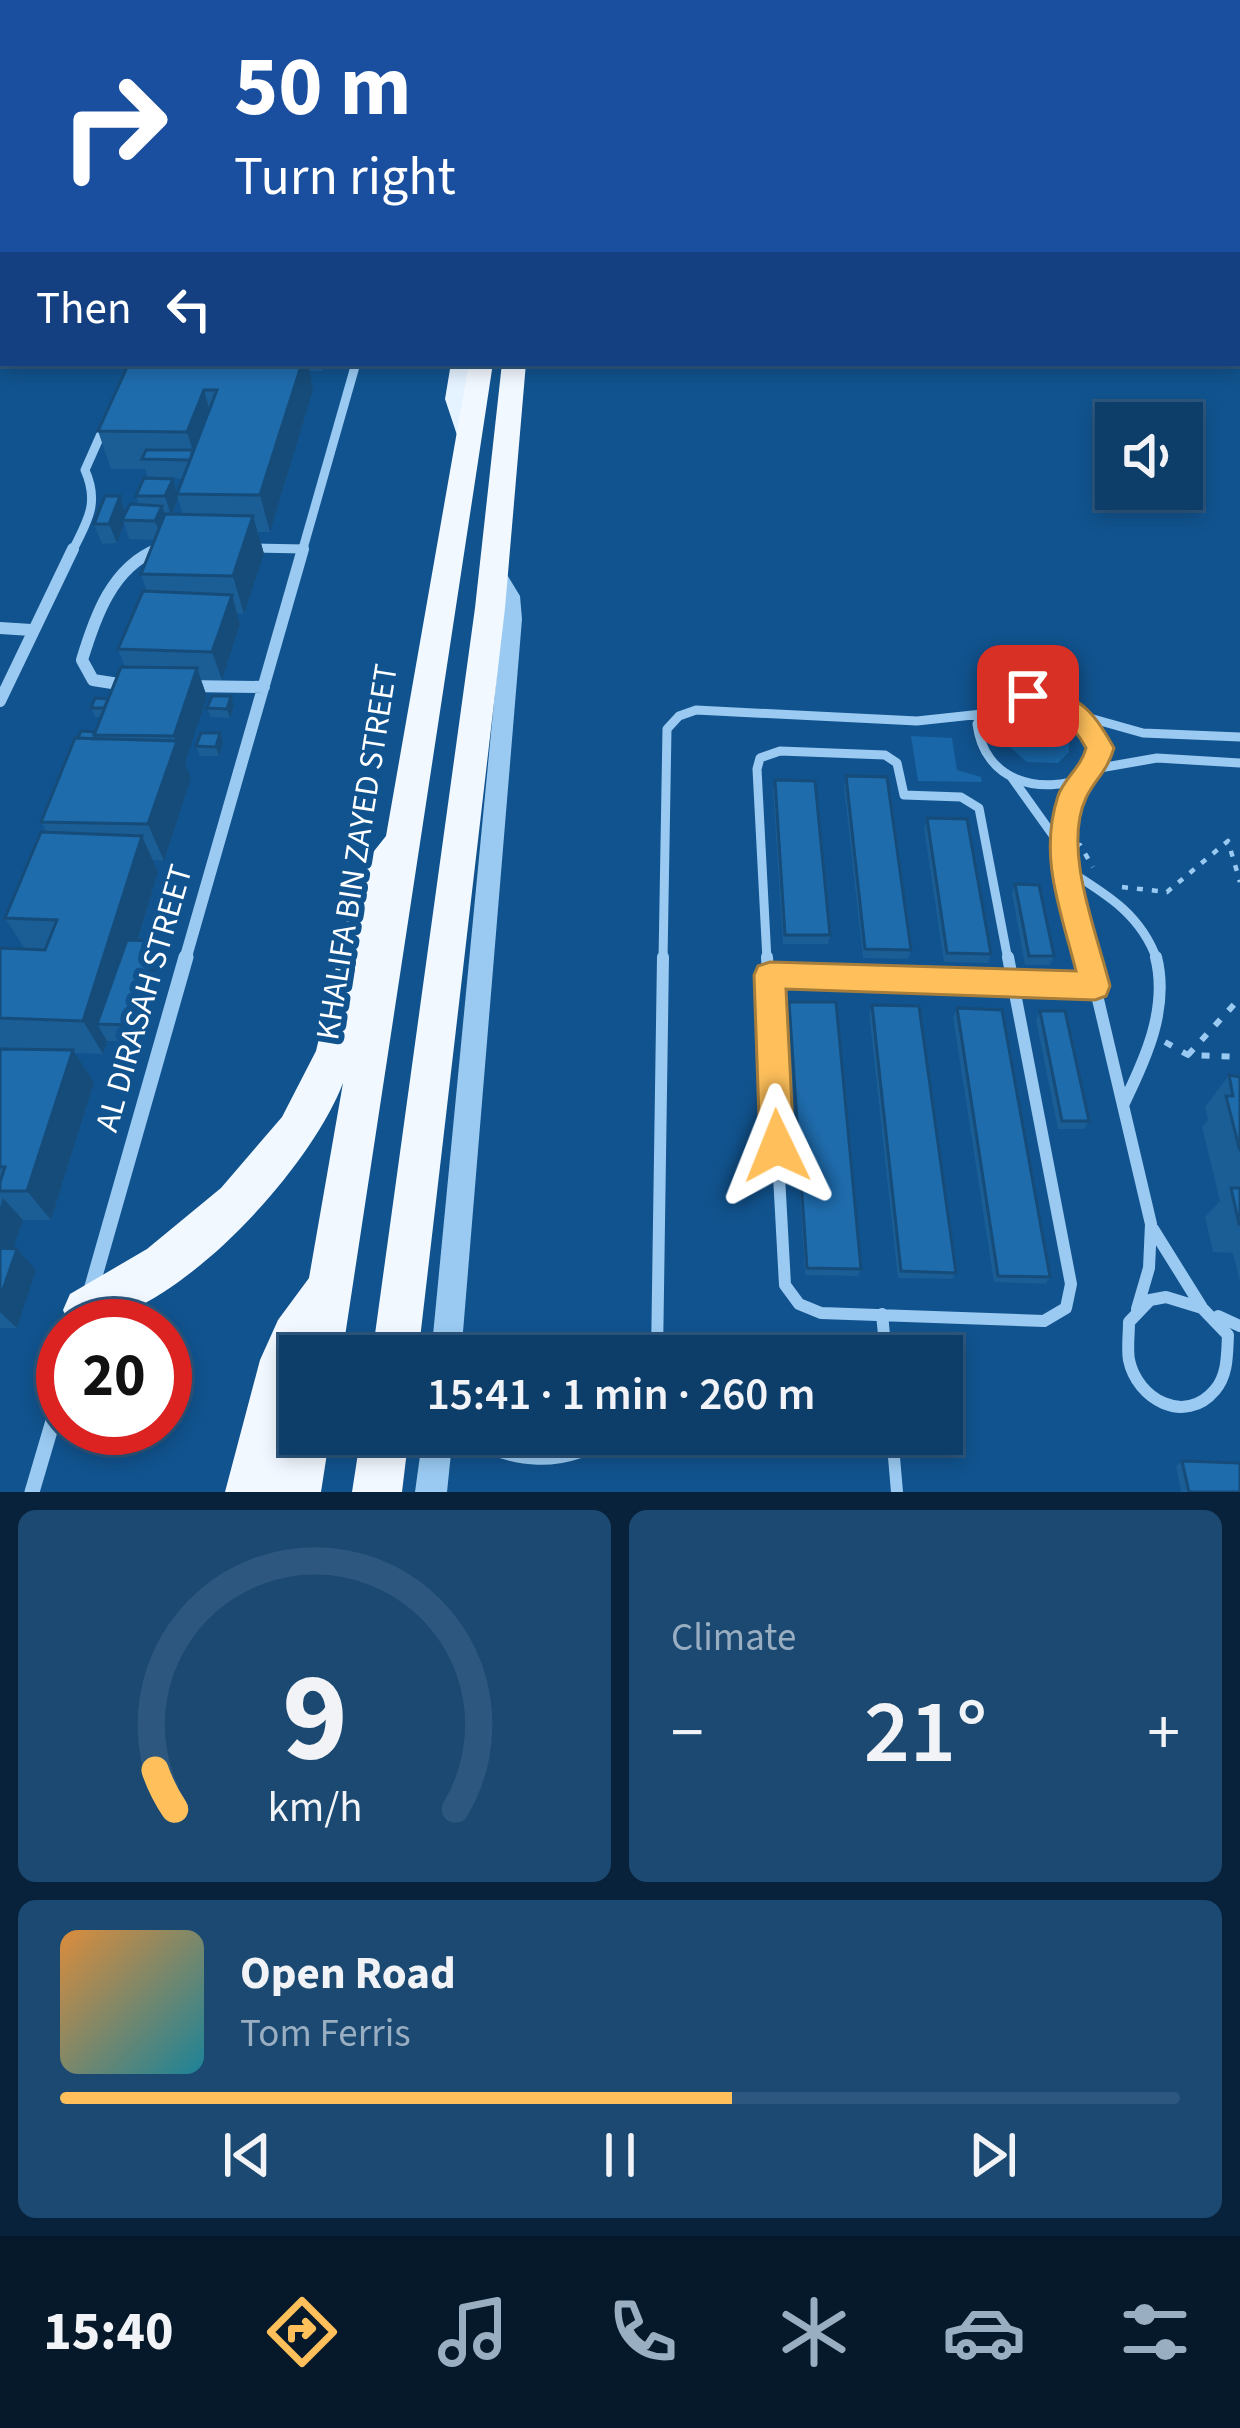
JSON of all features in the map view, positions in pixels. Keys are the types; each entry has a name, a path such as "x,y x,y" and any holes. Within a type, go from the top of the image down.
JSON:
{"highway":[{"name":"KHALIFA BIN ZAYED STREET","path":"322,1335 481,366"},
{"path":"398,1335 494,566 514,366"},
{"path":"114,1299 226,1214 318,1096 335,1055 377,870 392,850 405,843"},
{"path":"250,1492 286,1348 297,1326 329,1290"},
{"path":"296,1492 302,1455"},
{"path":"377,1492 382,1455"}],"main road":[{"path":"462,366 457,399 469,434"}],"street":[{"name":"AL DIRASAH STREET","path":"88,1299 355,366"},
{"path":"0,700 94,506 95,494 85,470 115,404"},
{"path":"135,686 93,680 82,668 84,652 126,566 149,551 178,547"},
{"path":"241,548 304,549"},
{"path":"448,1335 512,619 511,596 494,566"},
{"path":"0,628 31,630"},
{"path":"178,686 264,687"},
{"path":"32,1492 43,1455"},
{"path":"431,1492 435,1455"}],"lane":[{"path":"1151,1224 1205,1310 1230,1338 1238,1369 1229,1396 1204,1411 1168,1403 1137,1375 1126,1339 1149,1268 1151,1224 1124,1103 1060,845 1012,778 980,748 977,724 1001,700 1028,696 1159,735 1240,737"},
{"path":"657,1335 667,729 679,716 696,710 917,721 982,714"},
{"path":"1083,716 1100,748 1094,769"},
{"path":"780,751 885,755 897,764 904,794 961,797 976,803 1071,1302 1061,1316 1044,1321 809,1310 790,1296 785,1285 770,975 760,758 780,751"},
{"path":"1060,845 1068,807 1080,781 1094,769 1157,758 1240,763"},
{"path":"1012,778 1047,787 1080,781"},
{"path":"1066,869 1134,917 1153,947 1160,994 1155,1036 1124,1103"},
{"path":"770,975 1095,986"},
{"path":"1137,1309 1166,1297 1240,1326"},
{"path":"882,1314 884,1335"},
{"path":"503,1455 530,1462 576,1455"},
{"path":"894,1455 897,1492"}],"path":[{"path":"1111,881 1145,893 1167,892 1228,841 1240,882"},
{"path":"1060,845 1080,845 1101,874"},
{"path":"1188,1054 1240,998"}],"shaded area":[{"path":"1036,716 1056,723 1069,736 1069,752 1058,763 1027,762 1005,743 1009,722"},
{"path":"911,736 952,738 957,770 981,777 982,782 918,781"}],"building":[{"path":"128,366 301,366 260,495 177,494 217,390 204,390 187,432 98,431"},
{"path":"146,450 193,450 190,460 142,459"},
{"path":"144,478 173,479 165,496 136,496"},
{"path":"105,496 120,496 109,524 94,524"},
{"path":"130,504 162,506 155,521 122,520"},
{"path":"165,514 253,516 233,576 141,574"},
{"path":"143,591 232,595 212,652 118,649"},
{"path":"121,667 197,668 174,736 94,735"},
{"path":"212,696 231,696 227,709 207,708"},
{"path":"95,698 108,699 104,708 91,708"},
{"path":"81,731 95,732 95,739 78,738"},
{"path":"201,733 220,733 216,747 196,746"},
{"path":"75,738 177,741 148,824 41,822"},
{"path":"846,776 887,777 911,950 865,949"},
{"path":"775,780 815,781 830,935 785,935"},
{"path":"927,818 967,819 991,954 947,953"},
{"path":"41,832 142,836 83,1021 0,1018 0,948 45,950 57,920 5,918"},
{"path":"1015,884 1039,885 1054,956 1029,956"},
{"path":"127,940 159,941 131,1025 97,1024"},
{"path":"789,1002 836,1002 861,1269 807,1268"},
{"path":"872,1005 919,1006 956,1273 901,1271"},
{"path":"957,1008 1002,1010 1050,1277 998,1276"},
{"path":"1040,1011 1065,1011 1089,1121 1062,1121"},
{"path":"0,1049 73,1050 27,1191 0,1191 5,1167 0,1167"},
{"path":"1229,1075 1240,1077 1240,1151 1226,1096 1233,1096"},
{"path":"1231,1188 1240,1188 1240,1224 1239,1224"},
{"path":"0,1248 17,1249 0,1298"},
{"path":"1182,1461 1240,1463 1240,1492 1189,1492"}],"route":[{"path":"777,1146 770,975 1095,986 1060,845 1073,793 1094,769 1100,748 1083,716 1057,701 1028,696"}]}
